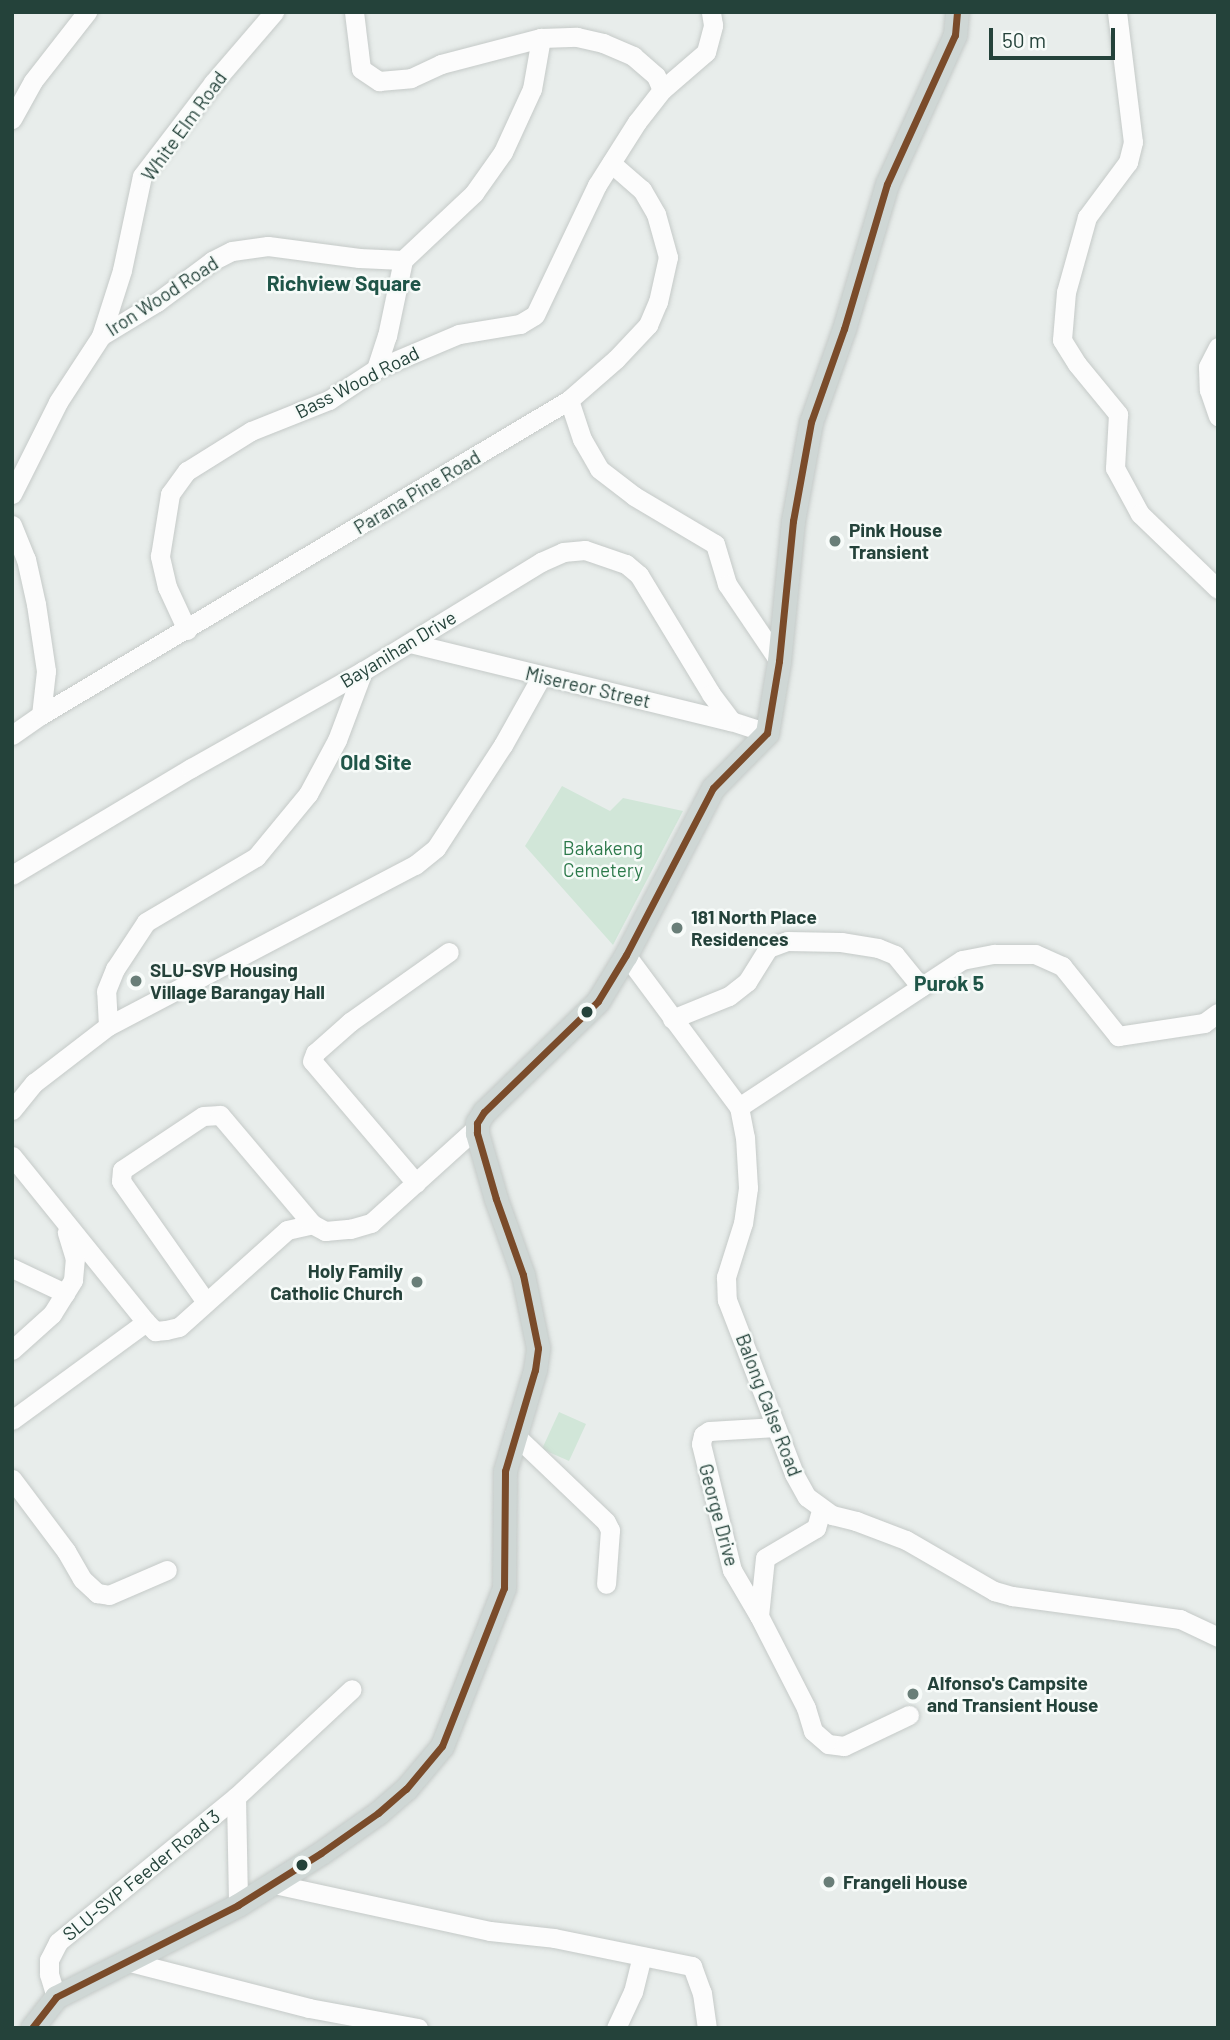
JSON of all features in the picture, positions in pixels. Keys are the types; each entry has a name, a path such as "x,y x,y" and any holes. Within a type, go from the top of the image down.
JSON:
{"main road":[{"path":"32,2028 56,1997 130,1962 238,1905 379,1813 406,1789 442,1746 504,1588 505,1471 535,1370 538,1348 523,1275 506,1231 476,1128 484,1112 597,1000 626,955 712,788 767,733 779,660 793,521 811,422 844,329 887,184 955,35 957,12"}],"street":[{"path":"12,119 33,81 87,12"},
{"name":"White Elm Road","path":"101,336 122,270 142,176 213,83 274,12"},
{"path":"354,12 362,69 379,81 411,78 442,64 541,38 577,37 603,43 633,56 656,76 662,90"},
{"path":"611,163 662,90 706,52 713,25 711,12"},
{"path":"1116,12 1133,142 1128,162 1087,217 1066,292 1062,340 1077,364 1118,414 1115,468 1140,514 1218,589"},
{"path":"376,369 387,337 403,260 474,193 503,152 532,89 541,38"},
{"name":"Bass Wood Road","path":"187,630 167,587 160,556 170,494 187,471 251,431 329,400 376,369 459,334 520,324 535,316 597,185 611,163"},
{"name":"Parana Pine Road","path":"12,735 41,715 569,400 617,359 648,325 659,302 667,257 656,214 642,190 611,163"},
{"name":"Iron Wood Road","path":"12,494 58,402 101,336 157,302 212,261 232,251 268,246 359,258 403,260"},
{"path":"1218,347 1208,367 1209,390 1218,416"},
{"path":"569,400 582,439 599,469 634,496 715,544 727,584 779,660"},
{"path":"12,525 26,559 38,617 46,671 41,715"},
{"name":"Bayanihan Drive","path":"12,875 363,671 541,562 563,552 585,550 626,564 639,575 711,694 731,721"},
{"name":"Misereor Street","path":"410,643 541,677 731,721 767,733"},
{"path":"108,1026 106,991 115,969 146,922 256,857 308,794 337,740 363,671"},
{"path":"12,1110 34,1083 108,1026 415,865 436,848 452,826 541,677"},
{"path":"672,1019 729,996 747,982 768,948 787,941 841,942 878,948 895,955 921,987"},
{"path":"416,1183 312,1061 315,1053 350,1022 449,951"},
{"path":"739,1107 962,960 994,954 1035,954 1062,966 1118,1036 1204,1023 1218,1013"},
{"name":"Balong Calse Road","path":"626,955 739,1107 745,1137 748,1188 743,1223 725,1286 727,1300 776,1427 807,1497 821,1510"},
{"path":"206,1303 121,1181 122,1170 203,1116 220,1115 312,1224 326,1231 371,1223 476,1128"},
{"path":"12,1156 155,1331 179,1327 287,1230 312,1224"},
{"path":"12,1350 52,1314 73,1280 75,1259 60,1214"},
{"path":"12,1268 65,1293"},
{"path":"12,1420 146,1322"},
{"name":"George Drive","path":"776,1427 709,1431 703,1435 701,1444 732,1570 806,1708 813,1731 828,1744 844,1746 909,1715"},
{"path":"514,1434 606,1522 610,1530 606,1584"},
{"path":"12,1479 66,1551 82,1579 97,1593 109,1595 167,1570"},
{"path":"759,1616 765,1578 761,1566 765,1558 816,1528 821,1510 906,1540 994,1591 1012,1596 1180,1619 1218,1637"},
{"name":"SLU-SVP Feeder Road 3","path":"56,1997 49,1974 49,1960 58,1942 236,1797 352,1689"},
{"name":"SLU-SVP Feeder Road 3","path":"236,1797 238,1905"},
{"path":"274,1884 490,1931 554,1938 692,1966 702,1993 707,2028"},
{"path":"616,2028 633,1992 642,1957"},
{"path":"130,1962 309,2008 418,2028"}],"green space":[{"name":"Bakakeng Cemetery","path":"562,786 610,811 623,798 683,811 613,945 525,846"},
{"path":"559,1412 586,1424 569,1461 542,1449"}],"transit line":[{"path":"32,2028 56,1997 238,1905 321,1853 378,1813 406,1789 442,1746 504,1588 505,1471 535,1370 538,1348 523,1275 496,1199 477,1133 477,1123 484,1112 598,1001 626,955 713,788 767,733 779,661 793,521 811,422 844,329 887,184 955,35 957,12"}],"place":[{"name":"Pink House Transient","path":"835,541"},
{"name":"181 North Place Residences","path":"677,928"},
{"name":"SLU-SVP Housing Village Barangay Hall","path":"136,981"},
{"name":"Holy Family Catholic Church","path":"417,1282"},
{"name":"Alfonso's Campsite and Transient House","path":"913,1694"},
{"name":"Frangeli House","path":"829,1882"}],"district":[{"name":"Richview Square","path":"344,283"},
{"name":"Old Site","path":"376,762"},
{"name":"Purok 5","path":"949,983"}]}
